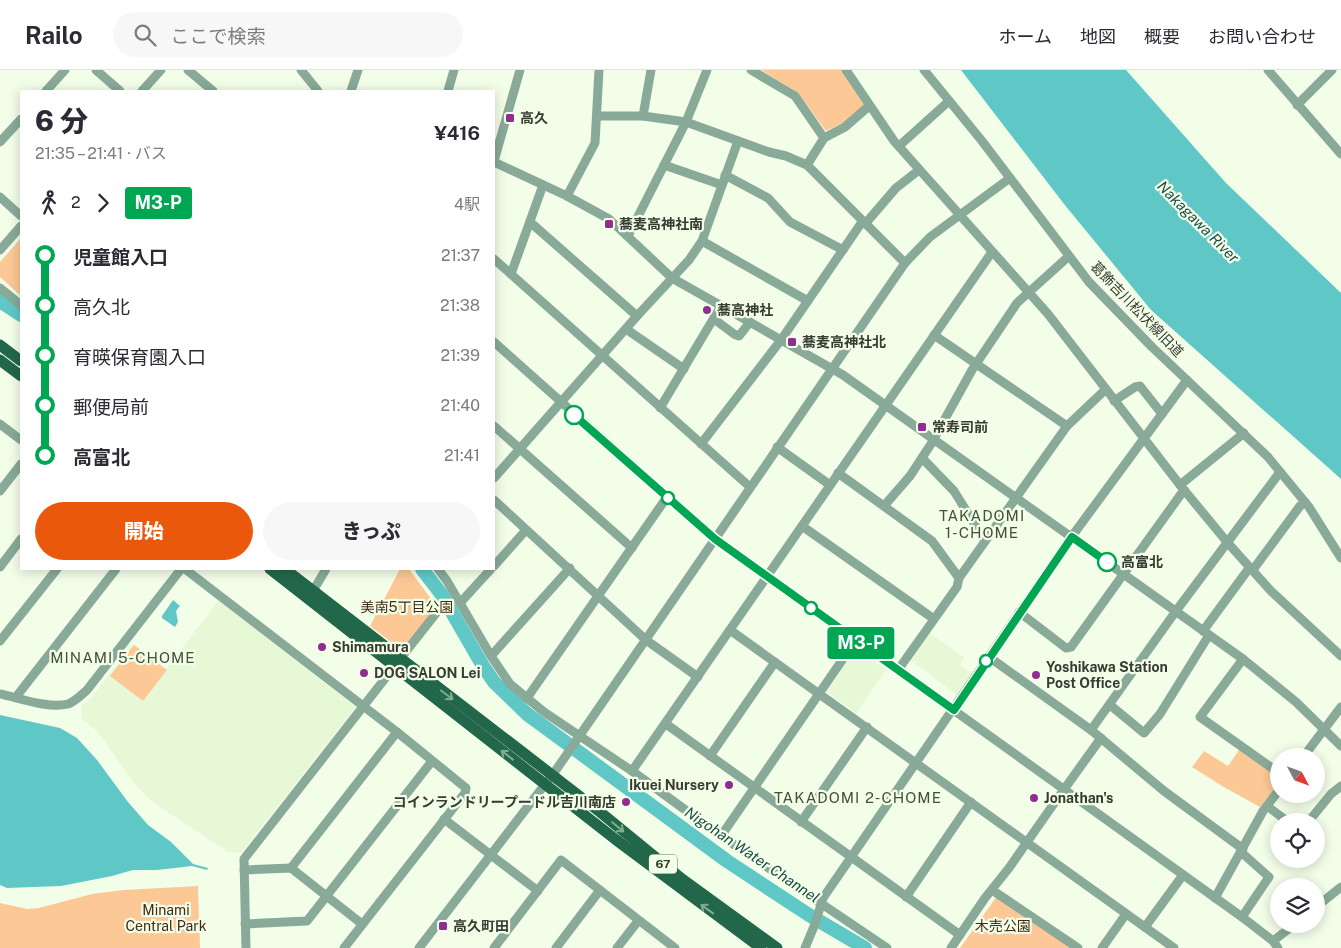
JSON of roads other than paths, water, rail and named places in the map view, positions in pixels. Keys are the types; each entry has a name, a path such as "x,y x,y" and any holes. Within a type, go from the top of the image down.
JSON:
{"main road":[{"path":"0,344 20,360"},
{"path":"0,360 20,375"},
{"name":"67","path":"271,570 552,775 682,878 777,948"},
{"name":"67","path":"286,570 614,840 761,948"}],"street":[{"path":"47,90 65,70"},
{"path":"96,70 119,90"},
{"path":"143,90 161,70"},
{"path":"188,70 212,90"},
{"path":"351,90 358,70"},
{"path":"448,90 454,70"},
{"path":"495,158 520,70"},
{"path":"567,196 595,143 599,70"},
{"path":"643,116 651,70"},
{"path":"628,236 686,122 707,70"},
{"path":"751,70 795,96 824,138"},
{"path":"846,70 869,106 899,146 1048,314 1105,390 1227,542 1271,592 1341,656"},
{"name":"葛飾吉川松伏線旧道","path":"924,70 1010,178 1068,257 1107,303 1268,457 1305,502 1341,558"},
{"path":"1268,70 1296,105 1341,154"},
{"path":"1296,105 1332,70"},
{"path":"303,71 317,90"},
{"path":"899,146 949,101"},
{"path":"807,165 824,138 845,127 869,106"},
{"path":"597,116 643,116 686,122 807,165 863,223 905,262"},
{"path":"0,142 20,120"},
{"path":"495,477 626,328 689,260 702,241 738,141"},
{"path":"495,161 609,218 672,278 832,368 886,405 1243,659 1296,702 1341,746"},
{"path":"664,165 722,185"},
{"path":"701,444 781,340 863,223 896,188 919,170"},
{"path":"725,175 768,198 790,222 843,250"},
{"path":"418,948 546,785 905,262 930,237 1010,178"},
{"path":"511,274 543,185"},
{"path":"0,197 20,215"},
{"path":"530,222 637,316"},
{"path":"0,250 20,227"},
{"path":"702,241 808,301"},
{"path":"632,772 992,252"},
{"path":"884,506 910,476 934,440 976,364 1017,303 1068,257"},
{"path":"495,259 750,487"},
{"path":"0,288 20,304"},
{"path":"660,408 721,306"},
{"path":"714,319 739,336 750,322"},
{"path":"626,328 684,369"},
{"path":"934,335 1066,426"},
{"path":"495,343 715,539 1242,916 1276,945 1287,933"},
{"path":"805,948 823,898 954,710 1019,612 1187,380"},
{"path":"1114,401 1135,387 1140,386 1162,414"},
{"path":"898,670 916,642 957,587 959,578 1066,426 1105,390"},
{"path":"0,424 20,439"},
{"path":"495,427 632,548"},
{"path":"1019,612 1066,648 1071,647 1124,574 1182,488 1244,434"},
{"path":"777,447 830,485"},
{"path":"922,458 954,491 985,541"},
{"path":"0,491 20,465"},
{"path":"1091,730 1110,706 1176,611 1280,472"},
{"path":"838,473 932,541 959,578"},
{"path":"527,698 667,497"},
{"path":"495,501 646,640 698,677"},
{"path":"1110,706 1144,733 1160,714 1206,633 1247,571 1255,567 1300,506 1305,502"},
{"path":"802,526 934,619"},
{"path":"495,565 526,530"},
{"path":"0,567 20,541"},
{"path":"491,656 570,568"},
{"path":"0,642 56,570"},
{"path":"16,697 115,570"},
{"path":"0,694 54,705 68,704 78,698 182,570"},
{"path":"184,570 466,788 465,793 344,948"},
{"path":"314,591 325,570"},
{"path":"439,570 510,684 579,738 632,772 820,907 887,948"},
{"path":"460,603 490,570"},
{"path":"246,948 244,859 362,706 441,608"},
{"path":"730,630 1174,948"},
{"path":"721,836 856,640"},
{"path":"989,657 1091,730 1164,791 1242,851 1269,877 1242,916"},
{"path":"1243,659 1200,717 1270,767"},
{"path":"710,756 775,662"},
{"path":"1310,748 1341,707"},
{"path":"666,724 960,935"},
{"path":"801,822 866,727"},
{"path":"291,868 396,732"},
{"path":"951,948 1101,738"},
{"path":"245,924 307,922 432,760"},
{"path":"1316,813 1331,794 1341,786"},
{"path":"906,896 971,802"},
{"path":"1215,898 1270,802"},
{"path":"1267,806 1276,813"},
{"path":"444,819 538,891"},
{"path":"494,948 562,860 675,948"},
{"path":"244,870 291,868 362,924"},
{"path":"1145,927 1183,875"},
{"path":"1325,900 1341,887"},
{"path":"556,948 600,890"},
{"path":"992,890 1078,948"},
{"path":"1102,948 1126,914"},
{"path":"617,948 638,921"}],"water":[{"name":"Nakagawa River","path":"961,70 1126,70 1226,183 1341,293 1341,479 1151,310 1064,204"},
{"path":"173,600 180,606 176,611 178,622 175,627 162,618"},
{"path":"0,715 60,728 77,738 97,760 128,802 148,825 171,842 193,864 208,868 207,870 192,866 157,870 133,870 61,886 7,888 0,885"}],"waterway":[{"name":"Nigohan Water Channel","path":"0,301 20,314"},
{"name":"Nigohan Water Channel","path":"423,570 442,595 494,682 527,714 727,861 809,915 865,948"}],"place":[{"name":"高久","path":"510,118"},
{"name":"蕎麦高神社南","path":"609,224"},
{"name":"蕎高神社","path":"707,310"},
{"name":"蕎麦高神社北","path":"792,342"},
{"name":"常寿司前","path":"922,427"},
{"name":"高富北","path":"1107,562"},
{"name":"Shimamura","path":"322,647"},
{"name":"DOG SALON Lei","path":"364,673"},
{"name":"Yoshikawa Station Post Office","path":"1036,675"},
{"name":"Ikuei Nursery","path":"729,785"},
{"name":"Jonathan's","path":"1034,798"},
{"name":"コインランドリープードル吉川南店","path":"626,802"},
{"name":"高久町田","path":"443,926"}],"district":[{"name":"TAKADOMI 1-CHOME","path":"982,524"},
{"name":"MINAMI 5-CHOME","path":"123,658"},
{"name":"TAKADOMI 2-CHOME","path":"858,798"}],"park label":[{"name":"美南5丁目公園","path":"407,607"},
{"name":"Minami Central Park","path":"166,918"},
{"name":"木売公園","path":"1003,926"}]}
